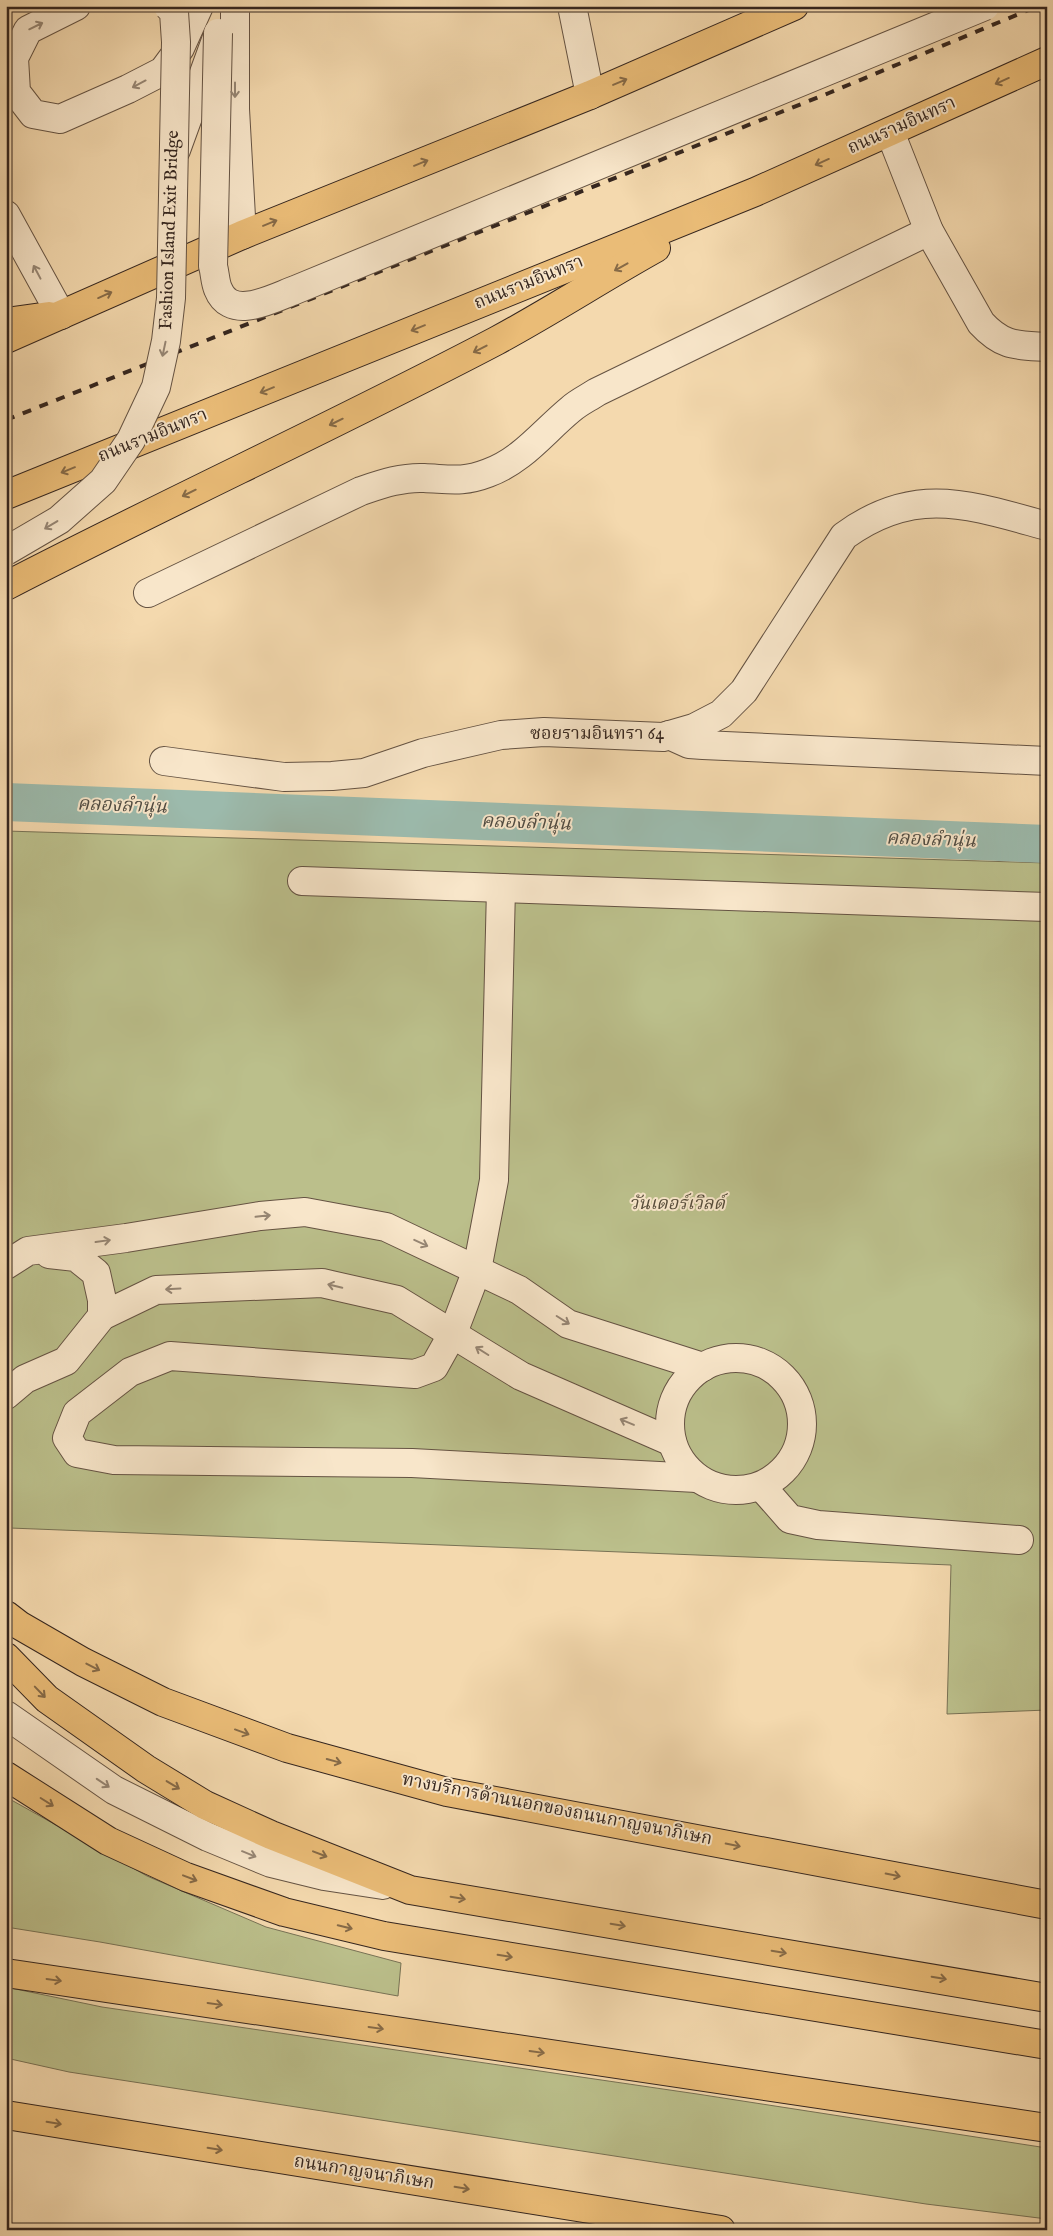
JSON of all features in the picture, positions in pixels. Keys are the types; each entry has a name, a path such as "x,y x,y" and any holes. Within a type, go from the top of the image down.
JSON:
{"main road":[{"path":"6,338 242,235 590,95 766,12 794,6"},
{"name":"ถนนรามอินทรา","path":"6,496 755,192 1047,61"},
{"path":"6,586 147,513 387,397 490,344 755,192"},
{"path":"6,322 60,315"},
{"name":"ทางบริการด้านนอกของถนนกาญจนาภิเษก","path":"6,1615 19,1625 83,1662 163,1702 297,1751 446,1792 1047,1904"},
{"path":"6,1657 47,1699 146,1769 205,1805 271,1835 410,1890 1047,1998"},
{"path":"6,1776 108,1841 186,1877 284,1912 384,1936 1047,2045"},
{"path":"6,1973 1047,2128"},
{"name":"ถนนกาญจนาภิเษก","path":"6,2116 721,2230"}],"street":[{"path":"76,6 28,30 14,58 16,92 33,114 60,119 128,90 164,71 180,48 199,6"},
{"name":"Fashion Island Exit Bridge","path":"6,551 59,520 103,481 131,440 156,387 171,298 176,42 174,12 168,6"},
{"path":"219,6 213,266 218,289 224,299 232,304 248,307 295,290 984,6"},
{"path":"235,6 235,109 242,235"},
{"path":"572,6 590,95"},
{"path":"173,158 218,33"},
{"path":"890,132 929,231 981,323 992,334 1009,345 1047,347"},
{"path":"6,214 60,315"},
{"path":"148,593 361,491 395,479 424,478 451,481 489,473 518,459 572,408 597,392 929,231"},
{"name":"ซอยรามอินทรา 64","path":"164,760 284,777 332,776 364,773 423,753 501,735 544,732 663,737 694,728 720,714 744,691 844,536 865,521 905,506 938,503 964,504 1047,526"},
{"path":"669,735 689,744 703,745 1047,760"},
{"path":"302,881 1047,907"},
{"path":"501,888 494,1180 477,1270 452,1333 434,1367 415,1374 170,1356 130,1372 76,1413 66,1438 77,1453 114,1460 412,1463 697,1478"},
{"path":"17,1258 260,1216 305,1212 386,1226 519,1290 568,1324 703,1367"},
{"path":"17,1258 76,1257 96,1273 102,1300 102,1316"},
{"path":"6,1395 25,1379 66,1360 102,1316 156,1290 322,1283 397,1300 521,1376 672,1442"},
{"path":"724,1359 752,1360 766,1365 783,1377 796,1395 802,1416 801,1437 793,1457 780,1474 761,1486 740,1491 717,1488 697,1478 681,1462 672,1442 670,1420 675,1399 686,1380 703,1367 724,1359"},
{"path":"761,1486 790,1519 818,1525 1019,1540"},
{"path":"6,1715 114,1790 208,1837 272,1863 324,1876 410,1890"}],"green space":[{"name":"วันเดอร์เวิลด์","path":"6,831 1047,863 1047,1710 947,1714 951,1565 10,1528 6,1524"},
{"path":"6,1797 147,1876 266,1927 401,1963 398,1996 100,1942 6,1927"},
{"path":"6,1987 102,2007 697,2094 1047,2148 1047,2219 926,2204 69,2072 6,2058"}],"waterway":[{"name":"คลองลำนุ่น","path":"6,802 1047,844"}],"railway":[{"path":"6,420 829,93 1038,6"}]}
